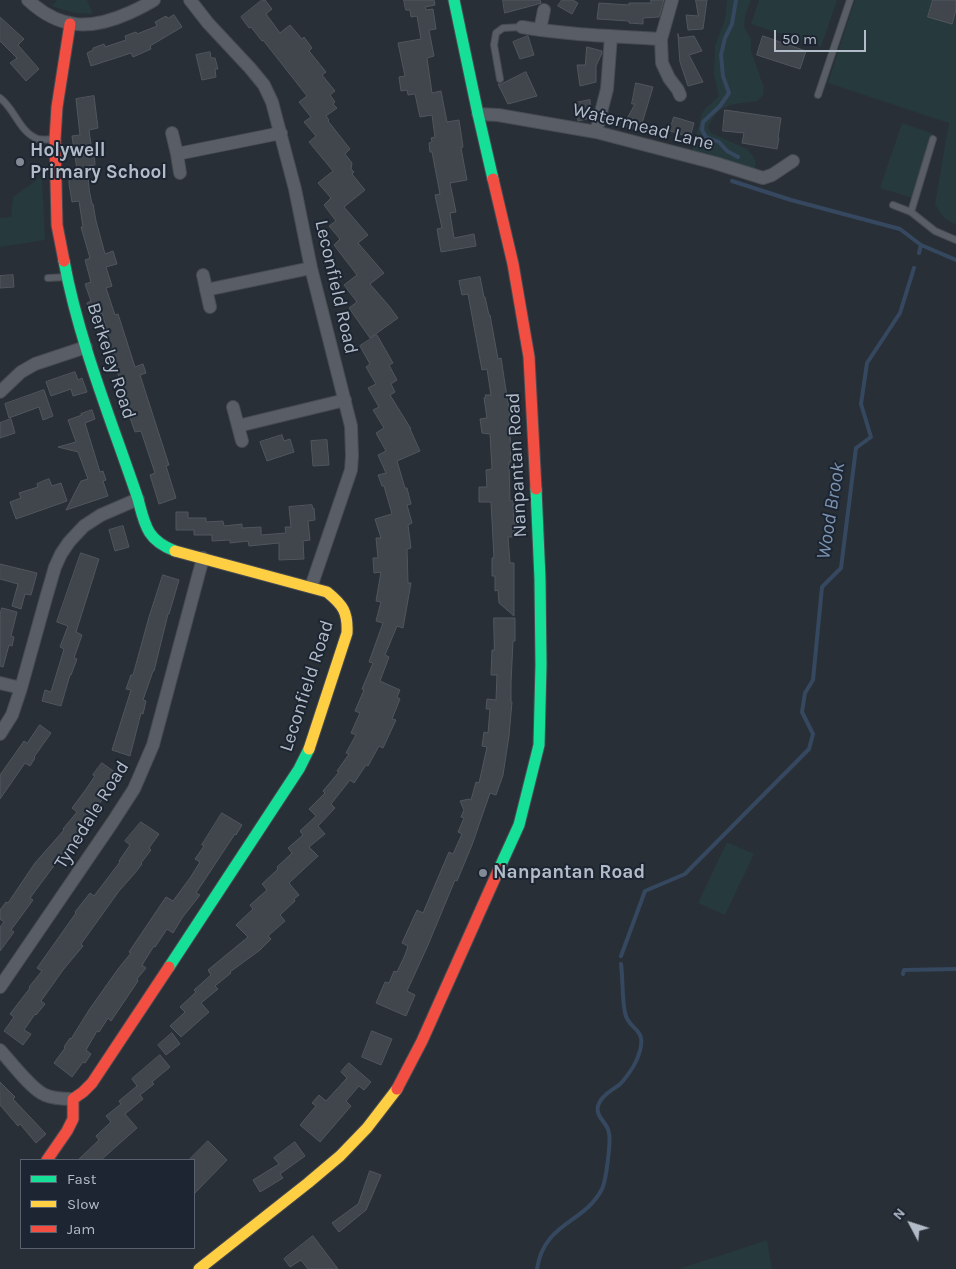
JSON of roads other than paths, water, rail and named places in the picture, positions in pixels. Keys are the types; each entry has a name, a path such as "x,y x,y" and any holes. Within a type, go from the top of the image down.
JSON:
{"street":[{"path":"28,0 51,17 70,24 88,25 120,17 154,0"},
{"name":"Leconfield Road","path":"73,1099 92,1083 299,769 311,745 347,633 348,618 344,608 337,599 327,592 311,587 351,470 351,426 310,268 295,189 272,102 264,86 190,0"},
{"name":"Nanpantan Road","path":"199,1269 340,1156 367,1128 400,1085 422,1041 519,825 539,745 541,665 540,579 530,358 513,264 454,0"},
{"path":"672,0 661,39 662,63 680,95"},
{"path":"540,30 544,10"},
{"name":"Berkeley Road","path":"70,24 54,139 57,226 67,277 86,347 143,519 151,535 159,544 175,551 311,587"},
{"path":"522,27 661,39"},
{"path":"596,132 607,89 611,36"},
{"name":"Watermead Lane","path":"478,114 498,115 596,132 715,163 763,178 772,175 792,161"},
{"path":"172,133 180,173"},
{"path":"177,154 280,133"},
{"path":"206,290 310,268"},
{"path":"203,275 210,307"},
{"path":"0,392 21,372 35,364 86,347"},
{"path":"238,426 345,400"},
{"path":"233,407 242,442"},
{"path":"0,734 12,714 21,688 55,567 61,554 84,526 101,515 138,500"},
{"name":"Tynedale Road","path":"0,988 112,823 134,789 145,766 153,745 203,558"},
{"path":"0,683 21,688"},
{"path":"0,1050 34,1087 45,1095 73,1099 73,1119 48,1159"}],"lane":[{"path":"818,95 850,0"},
{"path":"500,79 494,45 496,33 503,28 522,27"},
{"path":"0,98 13,112 22,127 30,134 40,139 54,139"},
{"path":"911,212 933,139"},
{"path":"893,205 911,212 936,231 956,240"},
{"path":"48,278 67,277"}],"waterway":[{"name":"Wood Brook","path":"736,0 732,24 725,38 721,55 723,76 729,93 720,106 703,122 702,130 706,137 719,142 727,151 738,157"},
{"name":"Wood Brook","path":"732,181 791,200 900,229 921,245 919,253"},
{"path":"921,245 956,260"},
{"name":"Wood Brook","path":"621,956 645,891 685,874 809,749 813,734 802,712 805,693 813,680 822,587 841,568 856,448 871,437 861,404 867,363 900,313 914,268"},
{"name":"Wood Brook","path":"537,1269 541,1254 548,1242 556,1232 594,1201 604,1185 609,1138 608,1129 598,1113 599,1102 621,1083 633,1067 640,1051 641,1042 640,1035 628,1021 625,1013 621,964"},
{"path":"903,974 904,970 956,969"}],"place":[{"name":"Holywell Primary School","path":"20,162"},
{"name":"Nanpantan Road","path":"483,873"}]}
